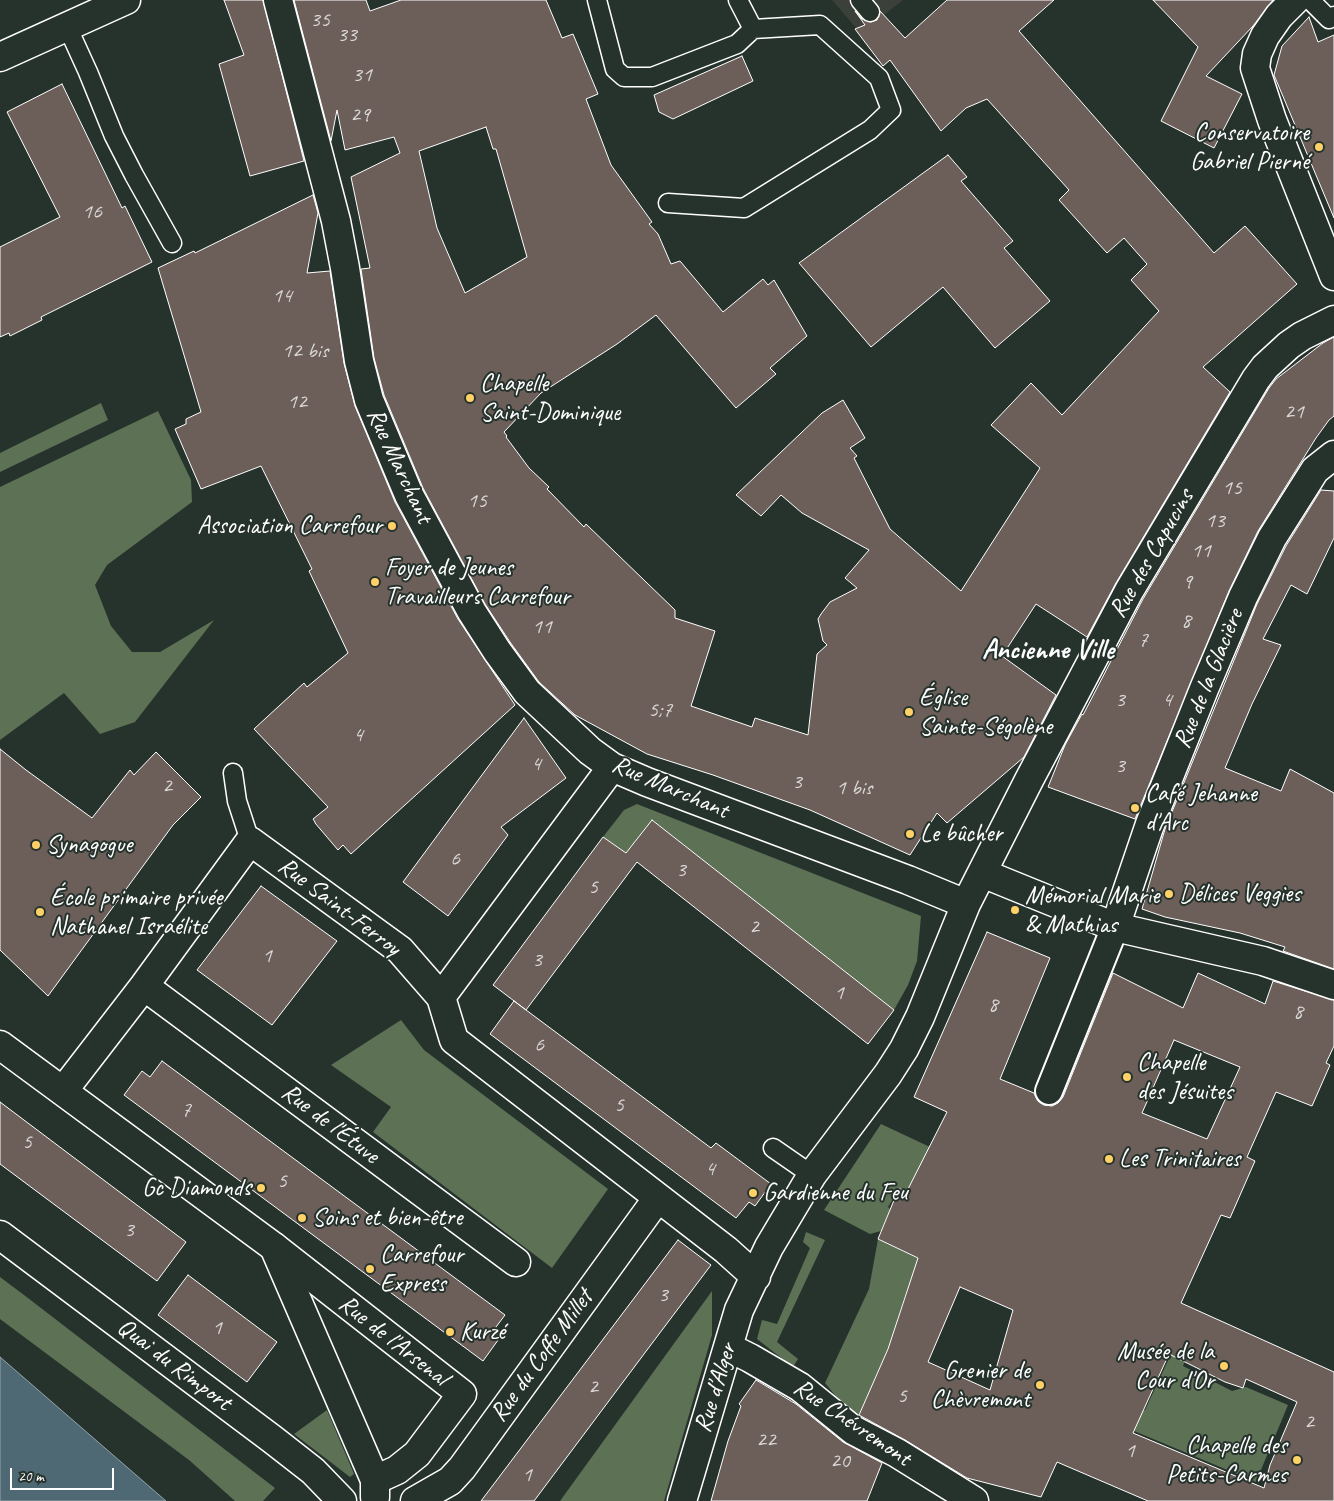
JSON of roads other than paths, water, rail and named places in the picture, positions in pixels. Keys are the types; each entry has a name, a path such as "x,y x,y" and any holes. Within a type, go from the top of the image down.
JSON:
{"street":[{"path":"0,57 126,0"},
{"name":"Rue Marchant","path":"278,0 336,221 363,382 376,418 409,494 472,612 527,692 590,751 612,767 966,904"},
{"path":"1295,0 1265,36 1257,54 1255,68 1272,120 1334,276"},
{"name":"Rue des Capucins","path":"812,1175 888,1074 904,1049 920,1016 966,904 1029,780 1129,591 1247,391 1265,367 1289,346 1302,336 1334,320"},
{"path":"1325,463 1334,440"},
{"name":"Rue de la Glacière","path":"1115,927 1150,824 1243,597 1272,538 1325,463"},
{"path":"612,767 441,997 454,1040 726,1250 756,1277"},
{"path":"63,1091 144,986 250,841"},
{"name":"Rue Saint-Ferroy","path":"250,841 400,950 441,997"},
{"path":"982,873 1115,927 1263,962 1334,985"},
{"path":"1049,1090 1115,927"},
{"name":"Rue de l'Étuve","path":"144,986 516,1262"},
{"name":"Rue de l'Arsenal","path":"0,1046 274,1247 462,1394 417,1454 397,1470 373,1495 274,1247"},
{"name":"Rue d'Alger","path":"682,1501 739,1310 769,1247 812,1175"},
{"name":"Rue du Coffe Millet","path":"415,1501 450,1481 462,1468 657,1198"},
{"name":"Quai du Rimport","path":"0,1235 272,1438 313,1471 342,1501"},
{"name":"Rue Chévremont","path":"728,1347 800,1387 853,1430 896,1453 974,1501"}],"lane":[{"path":"597,0 615,69 624,77 652,77 737,44 753,29 820,25 879,78 891,110 870,130 744,208 668,203"},
{"path":"738,0 753,29"},
{"path":"1310,0 1329,18 1334,16"},
{"path":"66,26 122,152 172,243"},
{"path":"233,773 236,801 250,841"},
{"path":"773,1148 812,1175"}],"water":[{"path":"0,1357 166,1501 0,1501"}],"place":[{"name":"Conservatoire Gabriel Pierné","path":"1319,147"},
{"name":"Chapelle Saint-Dominique","path":"470,398"},
{"name":"Association Carrefour","path":"392,526"},
{"name":"Foyer de Jeunes Travailleurs Carrefour","path":"375,582"},
{"name":"Église Sainte-Ségolène","path":"909,712"},
{"name":"Café Jehanne d'Arc","path":"1135,808"},
{"name":"Le bûcher","path":"910,834"},
{"name":"Synagogue","path":"36,845"},
{"name":"Délices Veggies","path":"1169,894"},
{"name":"Mémorial Marie & Mathias","path":"1015,910"},
{"name":"École primaire privée Nathanel Israélite","path":"40,912"},
{"name":"Chapelle des Jésuites","path":"1127,1077"},
{"name":"Les Trinitaires","path":"1109,1159"},
{"name":"Gc Diamonds","path":"261,1188"},
{"name":"Gardienne du Feu","path":"753,1193"},
{"name":"Soins et bien-être","path":"302,1218"},
{"name":"Carrefour Express","path":"370,1269"},
{"name":"Kurzé","path":"450,1332"},
{"name":"Musée de la Cour d'Or","path":"1224,1366"},
{"name":"Grenier de Chèvremont","path":"1040,1385"},
{"name":"Chapelle des Petits-Carmes","path":"1297,1460"}],"district":[{"name":"Ancienne Ville","path":"1048,651"}]}
